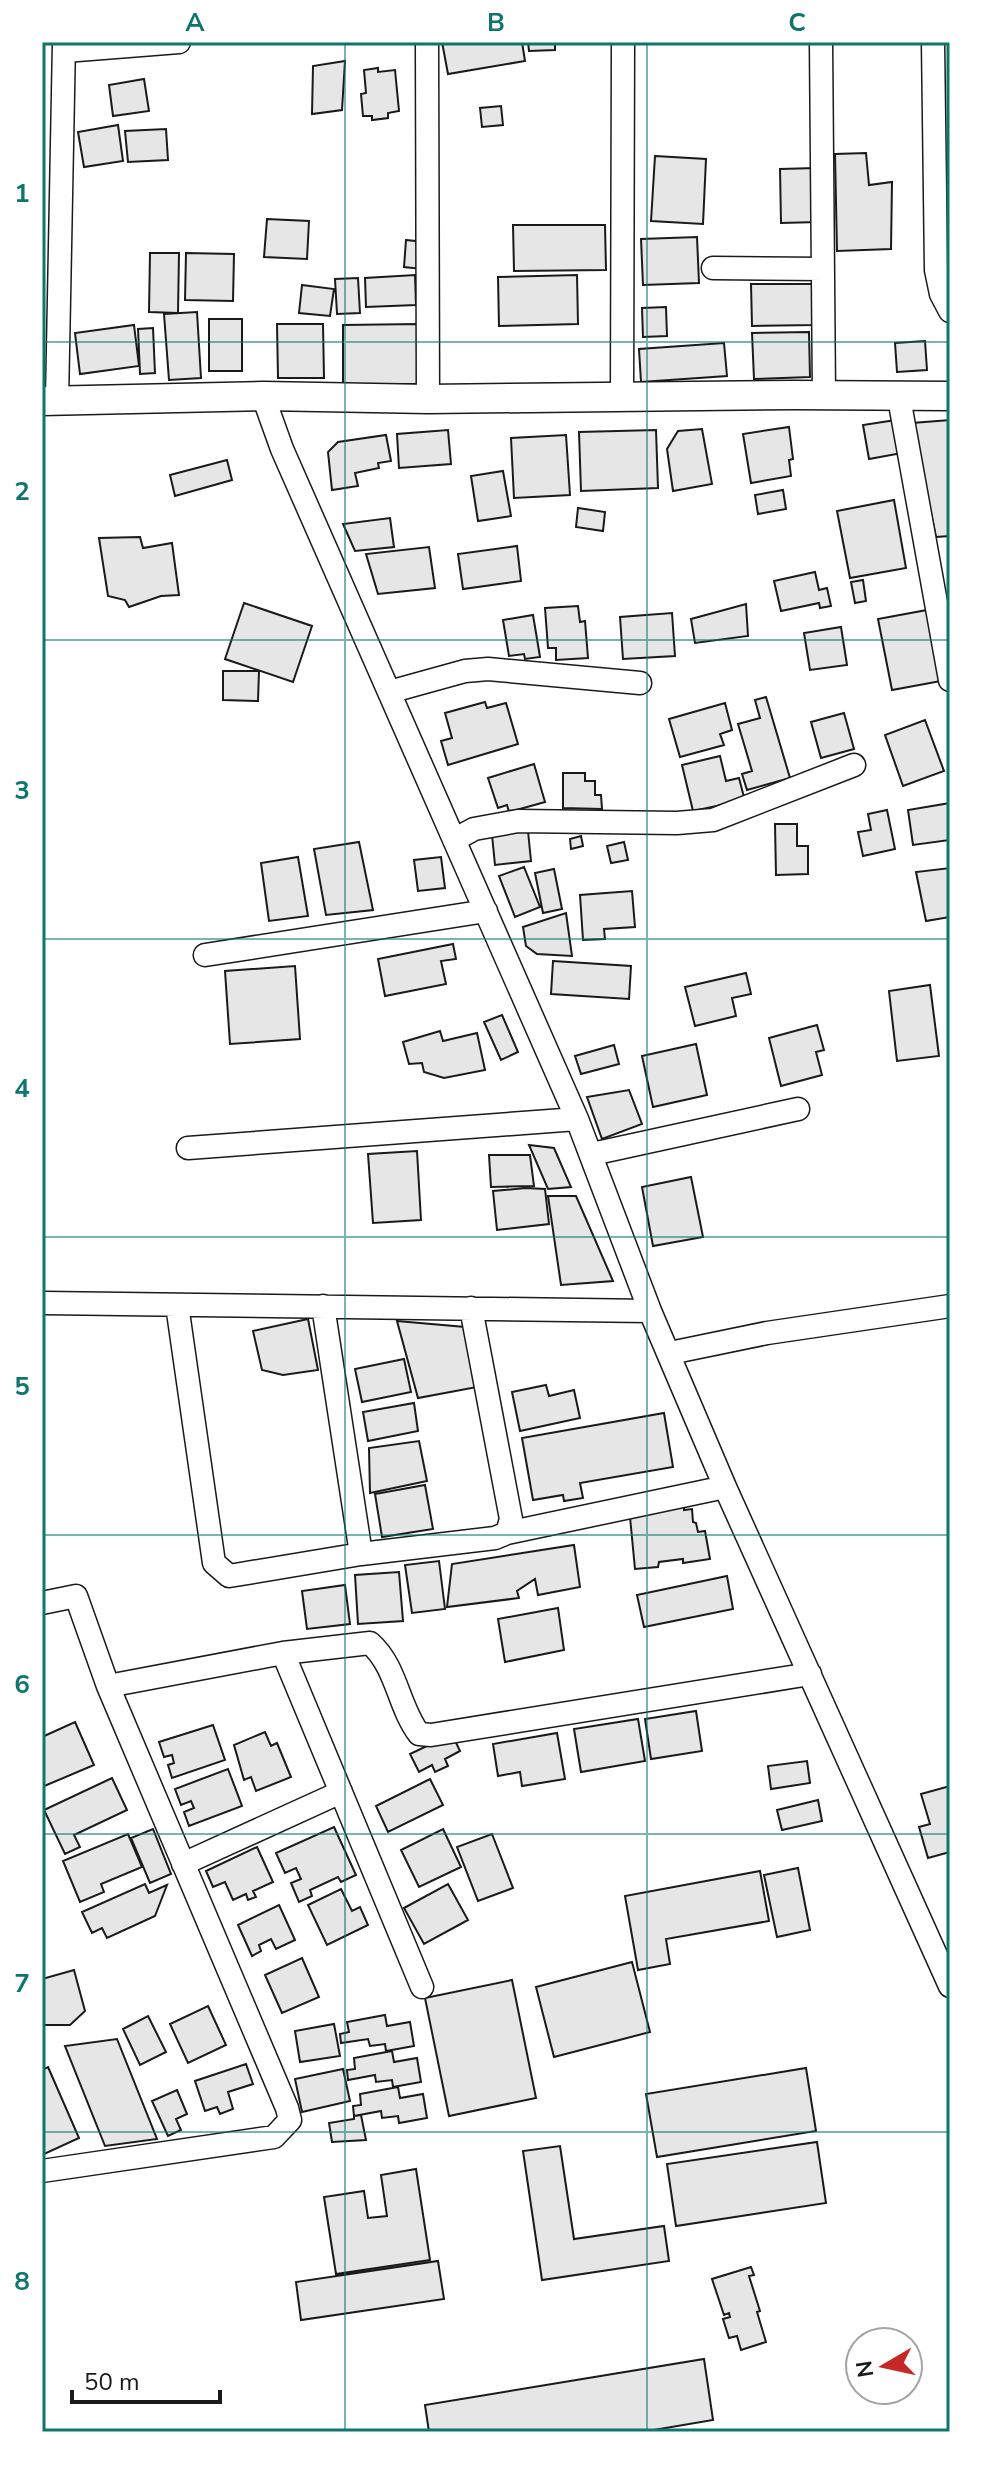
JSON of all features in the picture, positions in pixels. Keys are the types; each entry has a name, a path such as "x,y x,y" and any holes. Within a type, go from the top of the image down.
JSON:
{"main road":[{"path":"50,401 263,396 428,399 950,396"}],"street":[{"path":"50,401 64,46 179,42"},
{"path":"427,42 428,399"},
{"path":"622,397 623,42"},
{"path":"821,42 824,396"},
{"path":"933,42 936,270 941,294 950,311"},
{"path":"713,268 823,269"},
{"path":"263,396 282,449 592,1154 650,1311 725,1487 950,1986"},
{"path":"899,398 950,680"},
{"path":"389,692 465,671 488,669 640,683"},
{"path":"454,840 474,829 518,821 677,823 713,820 854,765"},
{"path":"205,955 486,911"},
{"path":"592,1154 798,1109"},
{"path":"188,1148 577,1119"},
{"path":"44,1303 650,1311"},
{"path":"177,1305 214,1563 229,1576 361,1554 495,1538 725,1487"},
{"path":"323,1306 361,1554"},
{"path":"670,1353 755,1335 950,1306"},
{"path":"471,1308 511,1519 507,1533"},
{"path":"42,1603 76,1596 108,1686 290,2120 274,2137 42,2171"},
{"path":"108,1686 283,1653 370,1643 388,1665 411,1723 419,1734 431,1735 810,1674"},
{"path":"283,1653 422,1987"},
{"path":"183,1864 341,1792"}],"building":[{"path":"442,42 522,42 525,61 448,74"},
{"path":"528,42 555,42 555,50 529,51"},
{"path":"345,61 342,110 312,114 313,66"},
{"path":"378,68 378,72 395,70 399,111 388,113 388,118 372,120 372,116 363,116 361,94 366,93 364,70"},
{"path":"144,79 149,111 113,116 109,85"},
{"path":"501,106 503,125 482,127 480,108"},
{"path":"118,125 123,161 84,167 78,132"},
{"path":"166,129 168,160 128,162 125,131"},
{"path":"866,153 869,185 892,182 891,249 837,251 835,154"},
{"path":"655,156 706,159 703,224 651,221"},
{"path":"816,168 818,222 781,223 780,169"},
{"path":"267,219 309,221 307,259 264,257"},
{"path":"513,225 605,225 606,270 514,271"},
{"path":"697,237 699,283 643,285 641,239"},
{"path":"406,240 425,242 422,269 404,267"},
{"path":"150,253 179,253 178,313 149,312"},
{"path":"186,253 234,254 233,301 185,300"},
{"path":"415,275 416,305 366,307 365,278"},
{"path":"577,275 578,324 499,326 498,277"},
{"path":"358,278 360,313 337,314 335,279"},
{"path":"751,284 816,284 816,325 752,326"},
{"path":"302,285 334,289 330,316 299,313"},
{"path":"666,307 667,336 643,337 642,308"},
{"path":"197,312 201,378 169,380 164,314"},
{"path":"209,319 242,319 242,371 209,371"},
{"path":"277,324 323,324 324,378 278,378"},
{"path":"418,324 418,384 343,384 343,325"},
{"path":"134,325 139,366 80,374 75,333"},
{"path":"153,328 155,373 140,374 138,329"},
{"path":"809,332 810,377 754,379 752,333"},
{"path":"925,341 927,370 897,372 895,343"},
{"path":"724,343 727,376 641,382 639,349"},
{"path":"896,420 902,453 869,459 863,425"},
{"path":"950,420 950,536 936,537 912,423"},
{"path":"789,427 793,459 789,460 791,476 751,483 743,434"},
{"path":"702,429 712,484 673,491 667,449 678,431"},
{"path":"448,430 451,464 399,468 397,434"},
{"path":"656,430 658,488 581,491 579,432"},
{"path":"386,435 391,461 378,463 379,468 355,473 358,486 332,490 328,452 338,442"},
{"path":"566,435 570,495 514,498 511,438"},
{"path":"227,460 232,480 175,496 170,475"},
{"path":"503,471 511,516 478,521 471,476"},
{"path":"783,490 786,509 758,514 755,495"},
{"path":"894,500 906,568 850,578 837,511"},
{"path":"578,508 605,512 603,531 576,527"},
{"path":"390,518 394,547 355,551 343,524"},
{"path":"140,537 143,548 172,543 179,595 161,596 129,607 125,600 108,596 99,538"},
{"path":"517,546 521,581 463,589 458,554"},
{"path":"429,547 435,588 378,594 366,554"},
{"path":"815,572 819,590 827,588 831,606 820,608 819,603 781,611 774,581"},
{"path":"863,580 866,601 855,603 851,582"},
{"path":"244,603 312,626 293,682 225,659"},
{"path":"746,604 748,636 695,643 691,619"},
{"path":"578,606 580,622 585,621 588,658 556,660 556,648 548,648 545,608"},
{"path":"927,610 941,681 892,690 878,619"},
{"path":"672,613 675,656 623,659 620,617"},
{"path":"533,615 540,657 525,659 524,654 509,656 503,620"},
{"path":"841,627 847,665 810,670 804,633"},
{"path":"223,671 259,671 258,701 223,700"},
{"path":"766,697 790,778 747,790 742,774 752,771 738,724 760,718 755,700"},
{"path":"485,702 487,708 506,703 518,744 448,765 441,741 452,738 445,713"},
{"path":"725,703 732,730 720,734 724,745 680,757 669,719"},
{"path":"844,713 854,749 821,758 811,722"},
{"path":"925,720 944,771 903,786 885,735"},
{"path":"720,756 726,781 739,778 746,805 726,804 693,811 682,765"},
{"path":"534,764 545,802 509,812 507,805 498,808 488,778"},
{"path":"563,773 585,773 585,781 595,781 595,795 601,795 602,809 563,808"},
{"path":"950,803 950,840 913,845 908,810"},
{"path":"887,810 895,849 863,856 858,832 871,830 868,814"},
{"path":"775,824 797,824 797,846 808,846 808,874 776,875"},
{"path":"528,831 531,861 495,865 492,835"},
{"path":"581,836 583,846 571,849 570,839"},
{"path":"359,842 373,910 326,915 314,849"},
{"path":"624,842 628,860 611,863 607,846"},
{"path":"298,857 308,916 269,921 261,863"},
{"path":"441,857 445,888 418,891 414,860"},
{"path":"524,867 540,907 515,917 499,876"},
{"path":"950,868 950,917 926,921 916,872"},
{"path":"554,869 562,909 543,913 535,873"},
{"path":"632,891 635,927 604,929 605,939 583,940 580,895"},
{"path":"566,913 572,956 537,954 526,946 523,927"},
{"path":"453,944 456,959 441,961 446,984 385,996 378,959"},
{"path":"553,961 631,966 629,999 551,994"},
{"path":"295,966 300,1039 230,1044 225,971"},
{"path":"746,973 751,994 732,998 736,1016 695,1026 685,987"},
{"path":"930,985 939,1056 897,1061 889,991"},
{"path":"502,1015 518,1052 501,1060 484,1022"},
{"path":"817,1025 824,1050 816,1052 822,1075 781,1086 769,1038"},
{"path":"440,1031 443,1041 477,1033 485,1070 444,1078 424,1072 422,1063 409,1064 403,1042"},
{"path":"696,1044 707,1095 653,1107 642,1056"},
{"path":"614,1045 619,1064 581,1074 575,1056"},
{"path":"629,1090 642,1124 602,1139 587,1097"},
{"path":"529,1145 554,1148 571,1187 548,1189"},
{"path":"417,1151 421,1220 373,1223 368,1154"},
{"path":"489,1155 530,1155 534,1186 491,1187"},
{"path":"691,1177 703,1237 653,1246 642,1187"},
{"path":"545,1189 549,1224 497,1230 493,1191"},
{"path":"548,1196 576,1196 613,1281 561,1285"},
{"path":"308,1319 318,1370 283,1375 262,1370 253,1331"},
{"path":"397,1321 465,1327 477,1387 418,1398"},
{"path":"404,1359 411,1392 362,1402 355,1369"},
{"path":"546,1385 549,1396 574,1390 580,1418 520,1431 512,1392"},
{"path":"414,1403 418,1431 368,1441 363,1412"},
{"path":"664,1413 673,1467 580,1483 583,1498 564,1501 563,1495 533,1500 522,1438"},
{"path":"419,1441 427,1481 370,1493 369,1448"},
{"path":"425,1485 433,1529 382,1537 375,1494"},
{"path":"684,1504 684,1510 692,1509 698,1532 705,1531 710,1559 683,1563 683,1559 659,1562 658,1567 635,1569 630,1517"},
{"path":"574,1545 580,1587 538,1595 535,1579 517,1591 519,1598 447,1607 452,1564"},
{"path":"439,1561 445,1609 412,1613 405,1565"},
{"path":"399,1572 403,1621 358,1624 355,1575"},
{"path":"727,1576 733,1609 644,1627 637,1595"},
{"path":"345,1585 350,1624 307,1629 302,1591"},
{"path":"558,1608 564,1650 505,1662 498,1619"},
{"path":"696,1711 702,1751 651,1759 645,1719"},
{"path":"638,1719 645,1761 581,1772 574,1729"},
{"path":"75,1722 94,1765 42,1787 42,1737"},
{"path":"213,1725 225,1760 172,1778 168,1765 174,1763 172,1755 164,1757 159,1742"},
{"path":"265,1732 271,1746 277,1743 291,1777 256,1791 251,1777 244,1780 234,1745"},
{"path":"557,1733 565,1779 522,1786 520,1772 498,1776 493,1744"},
{"path":"452,1734 460,1751 445,1759 448,1766 435,1772 432,1765 419,1772 410,1754"},
{"path":"807,1761 810,1783 771,1789 768,1766"},
{"path":"228,1769 242,1806 189,1826 184,1812 194,1808 191,1801 181,1805 175,1789"},
{"path":"112,1778 127,1810 74,1835 80,1847 65,1854 44,1810"},
{"path":"430,1779 443,1805 388,1832 376,1806"},
{"path":"950,1786 950,1852 928,1858 919,1827 930,1824 921,1794"},
{"path":"818,1800 822,1821 782,1830 777,1810"},
{"path":"334,1827 356,1875 341,1882 338,1877 310,1890 312,1896 299,1902 291,1883 301,1879 296,1868 285,1873 276,1853"},
{"path":"153,1829 171,1874 150,1883 131,1838"},
{"path":"443,1829 461,1867 419,1887 401,1850"},
{"path":"128,1834 142,1867 101,1884 104,1892 80,1902 63,1861"},
{"path":"492,1834 513,1888 478,1901 457,1847"},
{"path":"257,1847 273,1882 253,1891 256,1897 248,1900 246,1894 233,1900 225,1882 213,1887 206,1871"},
{"path":"798,1868 810,1930 777,1937 764,1875"},
{"path":"760,1871 769,1921 666,1939 670,1964 638,1970 625,1896"},
{"path":"145,1884 149,1893 167,1885 155,1916 107,1938 102,1928 92,1933 82,1912"},
{"path":"448,1884 468,1920 424,1944 404,1908"},
{"path":"341,1889 352,1911 360,1907 368,1925 327,1945 308,1905"},
{"path":"279,1905 295,1940 276,1949 271,1939 259,1945 261,1951 252,1956 238,1925"},
{"path":"302,1958 319,1997 282,2013 265,1975"},
{"path":"632,1962 650,2032 554,2057 536,1987"},
{"path":"74,1970 85,2011 70,2025 42,2025 42,1979"},
{"path":"512,1980 536,2098 449,2116 425,1998"},
{"path":"208,2006 226,2045 188,2063 170,2024"},
{"path":"385,2015 387,2026 410,2022 414,2046 386,2051 385,2044 370,2046 368,2039 341,2043 340,2034 349,2032 347,2022"},
{"path":"148,2016 166,2052 140,2065 123,2029"},
{"path":"334,2024 340,2056 300,2062 295,2031"},
{"path":"117,2039 157,2139 105,2146 65,2046"},
{"path":"392,2051 394,2062 417,2058 421,2082 393,2087 392,2080 376,2082 375,2075 348,2080 347,2070 355,2069 354,2058"},
{"path":"246,2064 253,2084 228,2092 233,2109 220,2114 217,2107 205,2111 195,2081"},
{"path":"48,2067 79,2138 42,2155 42,2070"},
{"path":"806,2068 816,2131 657,2157 646,2094"},
{"path":"343,2069 350,2101 302,2112 295,2079"},
{"path":"398,2087 400,2098 423,2094 427,2118 399,2123 398,2116 382,2118 381,2111 354,2116 353,2106 361,2105 360,2094"},
{"path":"177,2090 187,2114 176,2119 181,2130 168,2136 152,2101"},
{"path":"361,2115 366,2140 332,2142 329,2123"},
{"path":"817,2142 826,2203 676,2226 667,2164"},
{"path":"560,2146 574,2239 664,2226 669,2261 542,2280 523,2151"},
{"path":"416,2169 430,2260 336,2274 324,2197 364,2191 368,2218 387,2216 381,2175"},
{"path":"438,2261 444,2299 301,2320 296,2282"},
{"path":"751,2267 754,2275 749,2276 766,2342 741,2350 737,2336 729,2338 723,2319 730,2317 729,2313 724,2315 712,2279"},
{"path":"704,2359 713,2420 642,2432 429,2432 425,2405"}]}
